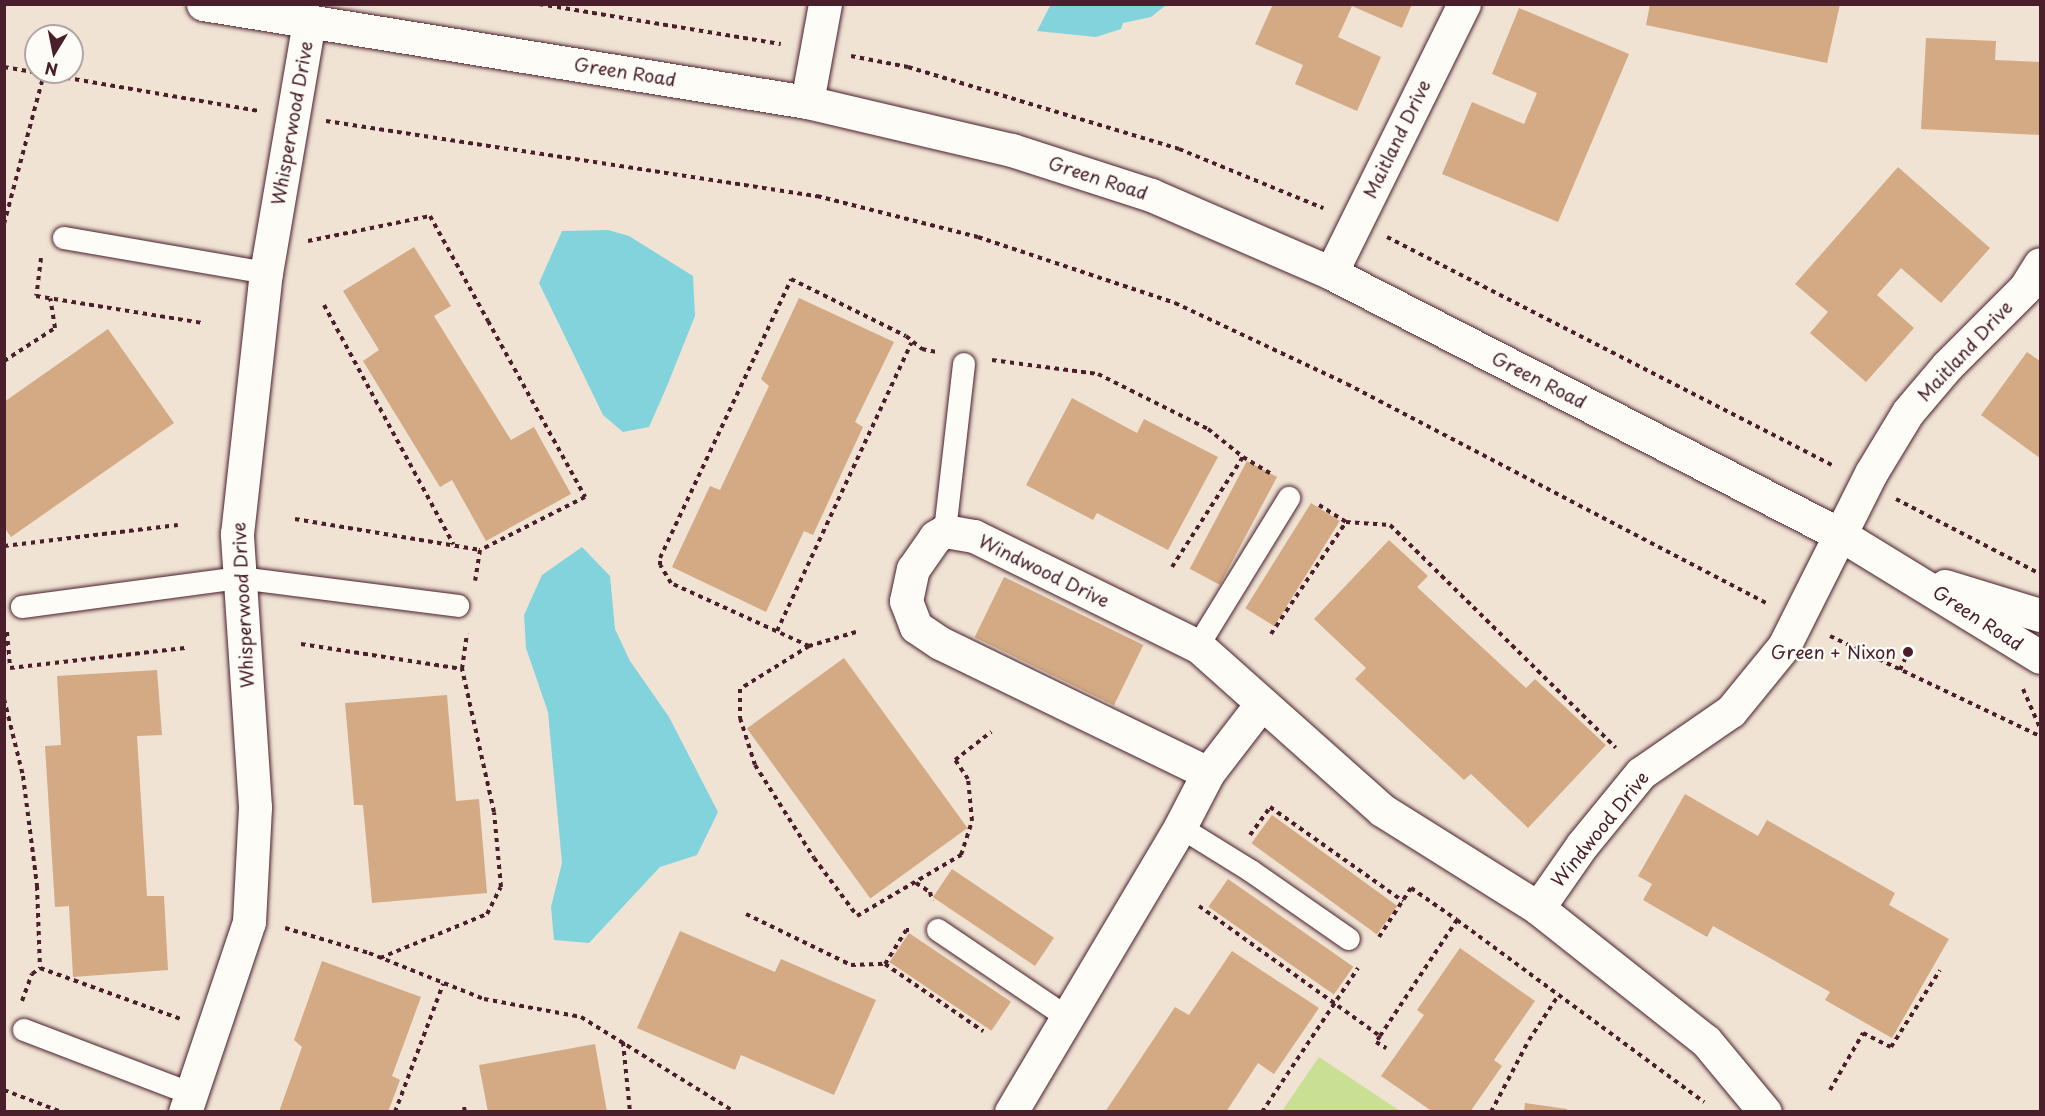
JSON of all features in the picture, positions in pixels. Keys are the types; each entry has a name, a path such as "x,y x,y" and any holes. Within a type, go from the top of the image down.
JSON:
{"street":[{"name":"Green Road","path":"203,4 807,102 1012,150 1140,192 1331,273 1841,535 1917,578 2016,645 2040,657"},
{"path":"807,102 825,4"},
{"name":"Maitland Drive","path":"1331,273 1464,4"},
{"name":"Whisperwood Drive","path":"189,1103 249,922 255,807 238,523 266,273 309,22"},
{"name":"Maitland Drive","path":"1841,535 1871,473 1908,412 1947,366 2025,288 2040,264"},
{"path":"945,531 935,537 913,569 906,601 916,627 939,642 1208,773"},
{"name":"Windwood Drive","path":"945,531 974,536 1198,646 1382,810 1538,908 1706,1041 1766,1112"},
{"name":"Windwood Drive","path":"1538,908 1582,845 1641,772 1731,711 1784,646 1841,535"},
{"name":"Green Road","path":"1917,578 2040,615"},
{"path":"1011,1112 1065,1016 1180,827 1208,773 1262,703"}],"lane":[{"path":"64,238 266,273"},
{"path":"945,531 964,364"},
{"path":"1198,646 1284,490"},
{"path":"22,607 240,578 466,598"},
{"path":"1180,827 1251,871 1349,939"},
{"path":"938,930 1065,1016"},
{"path":"24,1030 189,1103"}],"path":[{"path":"539,4 788,45"},
{"path":"844,54 908,67 1179,149 1332,212"},
{"path":"4,67 24,70"},
{"path":"84,81 264,112"},
{"path":"4,224 41,84"},
{"path":"329,121 817,196 989,241 1175,303 1347,384 1766,603"},
{"path":"295,519 480,550 585,496 430,216 305,242"},
{"path":"1382,234 1845,471"},
{"path":"41,252 36,296 202,323"},
{"path":"809,646 670,583 660,565 791,279 906,336 911,343 938,352 945,360 964,364 980,364 987,360 1098,374 1208,429 1243,458 1270,470 1284,490"},
{"path":"4,361 55,328 50,298"},
{"path":"324,306 454,545"},
{"path":"777,631 911,343"},
{"path":"1172,567 1243,458"},
{"path":"1892,497 2040,574"},
{"path":"1312,501 1346,522 1390,525 1622,753"},
{"path":"1271,634 1346,522"},
{"path":"4,546 178,525"},
{"path":"466,598 480,550"},
{"path":"6,626 10,668 185,648"},
{"path":"380,958 487,914 501,887 494,812 462,669 468,628"},
{"path":"856,632 809,646 740,689 740,718 755,765 814,858 857,916 961,855 972,821 968,779 955,760 991,732"},
{"path":"1832,637 2040,736"},
{"path":"302,644 462,669"},
{"path":"1900,670 1908,652"},
{"path":"4,699 23,776 37,886 40,968 185,1020"},
{"path":"1244,839 1270,807 1403,901"},
{"path":"1376,941 1411,888 1704,1102"},
{"path":"1199,906 1380,1036"},
{"path":"746,914 851,964 885,964 983,1031"},
{"path":"1386,1048 1376,1041 1457,920"},
{"path":"276,925 380,958 484,999 581,1017 735,1112"},
{"path":"1262,1112 1363,960"},
{"path":"1830,1090 1863,1033 1891,1047 1940,970"},
{"path":"395,1112 443,984"},
{"path":"1491,1112 1529,1040 1558,996"},
{"path":"623,1042 630,1112"},
{"path":"4,1090 62,1112"}],"green space":[{"path":"1319,1057 1400,1111 1282,1111"}],"water":[{"path":"1051,4 1166,5 1151,17 1123,23 1121,29 1096,37 1037,31"},
{"path":"608,230 629,236 693,276 695,316 649,427 623,432 603,415 539,283 562,231"},
{"path":"582,547 610,576 615,629 630,661 669,717 718,812 697,855 660,867 589,943 554,940 551,907 562,863 548,712 526,648 524,615 542,575"}],"building":[{"path":"1273,4 1412,4 1402,28 1352,6 1338,37 1381,57 1357,111 1295,84 1303,65 1255,44"},
{"path":"1650,4 1840,4 1827,63 1646,25"},
{"path":"1519,8 1629,54 1558,222 1442,174 1472,102 1524,124 1537,93 1492,74"},
{"path":"1926,38 1996,41 1995,60 2040,62 2040,135 1921,129"},
{"path":"1898,167 1990,248 1941,303 1901,268 1877,295 1914,328 1866,382 1810,333 1828,312 1795,284"},
{"path":"414,247 451,306 434,316 511,440 534,427 571,494 486,541 452,480 440,487 363,361 379,350 343,291"},
{"path":"799,298 894,342 855,422 863,427 813,535 804,531 766,612 672,567 710,486 720,490 769,386 761,379"},
{"path":"108,329 174,423 11,537 4,527 4,402"},
{"path":"2027,352 2040,361 2040,458 1981,415"},
{"path":"1072,398 1137,433 1144,419 1218,457 1168,550 1097,513 1093,520 1026,485"},
{"path":"1247,461 1277,477 1220,585 1190,569"},
{"path":"1311,503 1340,521 1274,626 1245,608"},
{"path":"1389,540 1428,576 1417,587 1526,688 1535,679 1606,745 1528,828 1471,774 1464,780 1355,679 1366,668 1314,619"},
{"path":"1004,577 1143,645 1114,705 975,637"},
{"path":"844,658 967,828 870,898 747,729"},
{"path":"157,670 162,735 137,736 147,896 164,896 168,970 73,977 69,906 55,907 45,746 61,745 57,676"},
{"path":"447,695 456,801 479,799 487,893 372,903 363,805 354,805 345,703"},
{"path":"1685,794 1758,836 1767,820 1895,893 1889,905 1949,939 1892,1038 1825,1000 1830,992 1713,926 1707,937 1643,900 1652,884 1638,876"},
{"path":"1272,815 1397,906 1377,934 1251,843"},
{"path":"952,869 1054,938 1035,966 933,897"},
{"path":"1228,879 1353,967 1334,995 1208,907"},
{"path":"680,931 775,972 781,959 876,1000 834,1095 741,1055 735,1070 637,1028"},
{"path":"909,933 1011,1002 991,1031 889,962"},
{"path":"1460,948 1535,1001 1494,1060 1502,1066 1470,1112 1433,1112 1381,1076 1424,1015 1417,1010"},
{"path":"1232,951 1319,1008 1274,1074 1258,1063 1226,1112 1105,1112 1175,1007 1189,1015"},
{"path":"322,961 421,997 392,1076 400,1080 388,1112 279,1112 302,1047 294,1040"},
{"path":"595,1044 607,1112 488,1112 479,1065"},
{"path":"1525,1103 1567,1109 1567,1112 1524,1112"}],"place":[{"name":"Green + Nixon","path":"1908,652"}]}
